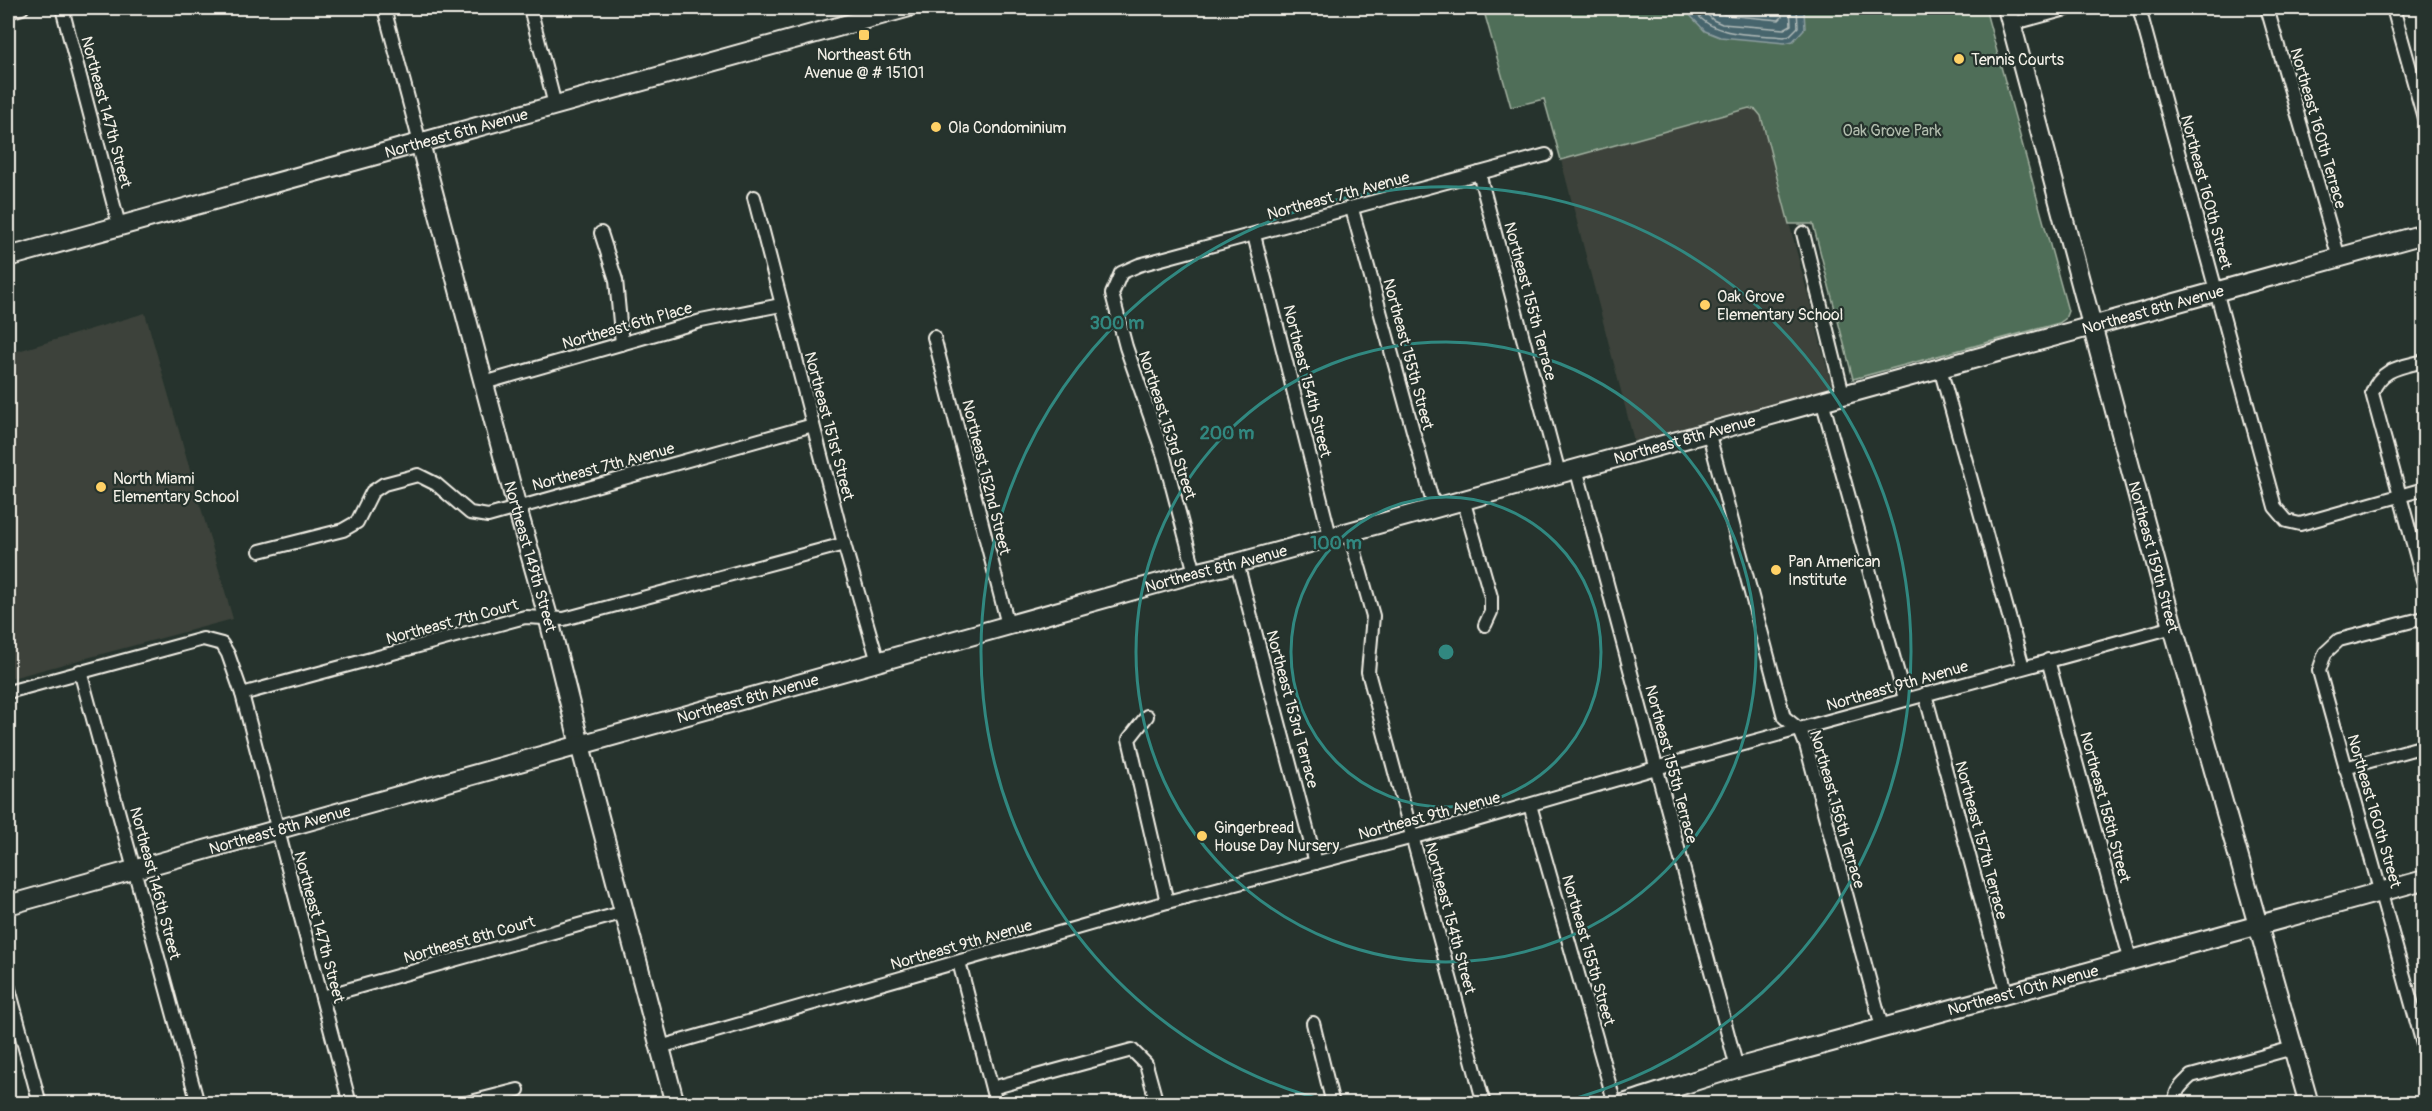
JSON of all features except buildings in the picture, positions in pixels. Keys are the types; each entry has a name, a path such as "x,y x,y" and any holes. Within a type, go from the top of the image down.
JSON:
{"street":[{"path":"8,12 22,8"},
{"name":"Northeast 147th Street","path":"62,8 119,225"},
{"name":"Northeast 149th Street","path":"384,8 549,620 675,1104"},
{"path":"530,8 555,105"},
{"name":"Northeast 6th Avenue","path":"8,257 906,8"},
{"path":"2009,16 2070,8"},
{"name":"Northeast 160th Street","path":"2139,8 2275,507 2287,521 2300,524 2400,496"},
{"name":"Northeast 160th Terrace","path":"2267,8 2339,258"},
{"path":"2393,8 2424,118"},
{"name":"Northeast 159th Street","path":"2009,16 2173,627 2309,1104"},
{"name":"Northeast 7th Avenue","path":"1139,265 1546,155"},
{"name":"Northeast 155th Terrace","path":"1479,173 1656,768 1737,1068"},
{"name":"Northeast 151st Street","path":"754,197 844,544 878,662"},
{"name":"Northeast 155th Street","path":"1352,209 1434,507"},
{"path":"601,233 616,280 622,344"},
{"path":"1803,233 1843,394"},
{"name":"Northeast 8th Avenue","path":"8,905 1195,573 1237,564 1462,499 2424,234"},
{"name":"Northeast 154th Street","path":"1254,235 1329,536"},
{"name":"Northeast 153rd Street","path":"1139,265 1121,273 1112,294 1126,347 1164,456 1195,573"},
{"name":"Northeast 6th Place","path":"484,383 701,321 781,305"},
{"name":"Northeast 152nd Street","path":"934,337 1008,625"},
{"path":"2424,361 2390,370 2376,381 2372,393 2424,584"},
{"path":"1941,368 2023,667"},
{"path":"1822,400 1905,699"},
{"name":"Northeast 7th Avenue","path":"260,551 343,530 357,522 372,492 384,484 418,476 436,484 470,513 488,516 813,425"},
{"name":"Northeast 156th Terrace","path":"1708,431 1784,717 1800,730 1882,1027"},
{"path":"2400,496 2424,489"},
{"path":"1462,499 1491,597 1491,612 1485,625"},
{"name":"Northeast 154th Street","path":"1349,531 1373,616 1368,672 1484,1104"},
{"name":"Northeast 7th Court","path":"242,694 525,617 564,620 844,544"},
{"name":"Northeast 153rd Terrace","path":"1237,564 1316,863"},
{"name":"Northeast 160th Street","path":"2424,618 2339,640 2325,653 2319,671 2424,1048"},
{"name":"Northeast 9th Avenue","path":"660,1047 1167,902 1530,805 1925,693 2173,627"},
{"name":"Northeast 147th Street","path":"80,671 203,639 222,644 228,654 242,694 350,1104"},
{"name":"Northeast 158th Street","path":"2048,660 2131,962"},
{"path":"8,692 80,671"},
{"name":"Northeast 146th Street","path":"80,671 198,1104"},
{"name":"Northeast 157th Terrace","path":"1925,693 2007,995"},
{"path":"1147,716 1129,738 1167,902"},
{"path":"2345,768 2424,746"},
{"name":"Northeast 155th Street","path":"1530,805 1615,1104"},
{"name":"Northeast 10th Avenue","path":"1623,1104 1647,1100 1737,1068 1882,1027 2258,928 2424,880"},
{"name":"Northeast 8th Court","path":"322,998 625,912"},
{"path":"959,962 996,1104"},
{"path":"8,985 40,1104"},
{"path":"1313,1023 1334,1104"},
{"path":"2176,1104 2174,1100 2178,1088 2192,1077 2293,1048"},
{"path":"992,1088 1132,1050 1146,1064 1157,1104"},
{"path":"463,1104 518,1090"}],"shaded area":[{"name":"Oak Grove Elementary School","path":"1749,108 1761,115 1832,387 1634,441 1561,160"},
{"name":"North Miami Elementary School","path":"145,313 233,619 8,679 8,354"}],"green space":[{"name":"Oak Grove Park","path":"1483,8 1985,8 2068,311 2065,319 2059,323 1853,379 1813,224 1789,224 1761,116 1756,110 1749,108 1561,160 1544,99 1511,107"}],"water":[{"path":"1687,8 1802,8 1805,28 1793,41 1785,43 1720,37 1705,31 1687,12"}],"place":[{"name":"Northeast 6th Avenue @ # 15101","path":"864,35"},
{"name":"Tennis Courts","path":"1959,59"},
{"name":"Ola Condominium","path":"936,127"},
{"name":"Oak Grove Elementary School","path":"1705,305"},
{"name":"North Miami Elementary School","path":"101,487"},
{"name":"Pan American Institute","path":"1776,570"},
{"name":"Gingerbread House Day Nursery","path":"1202,836"}]}
